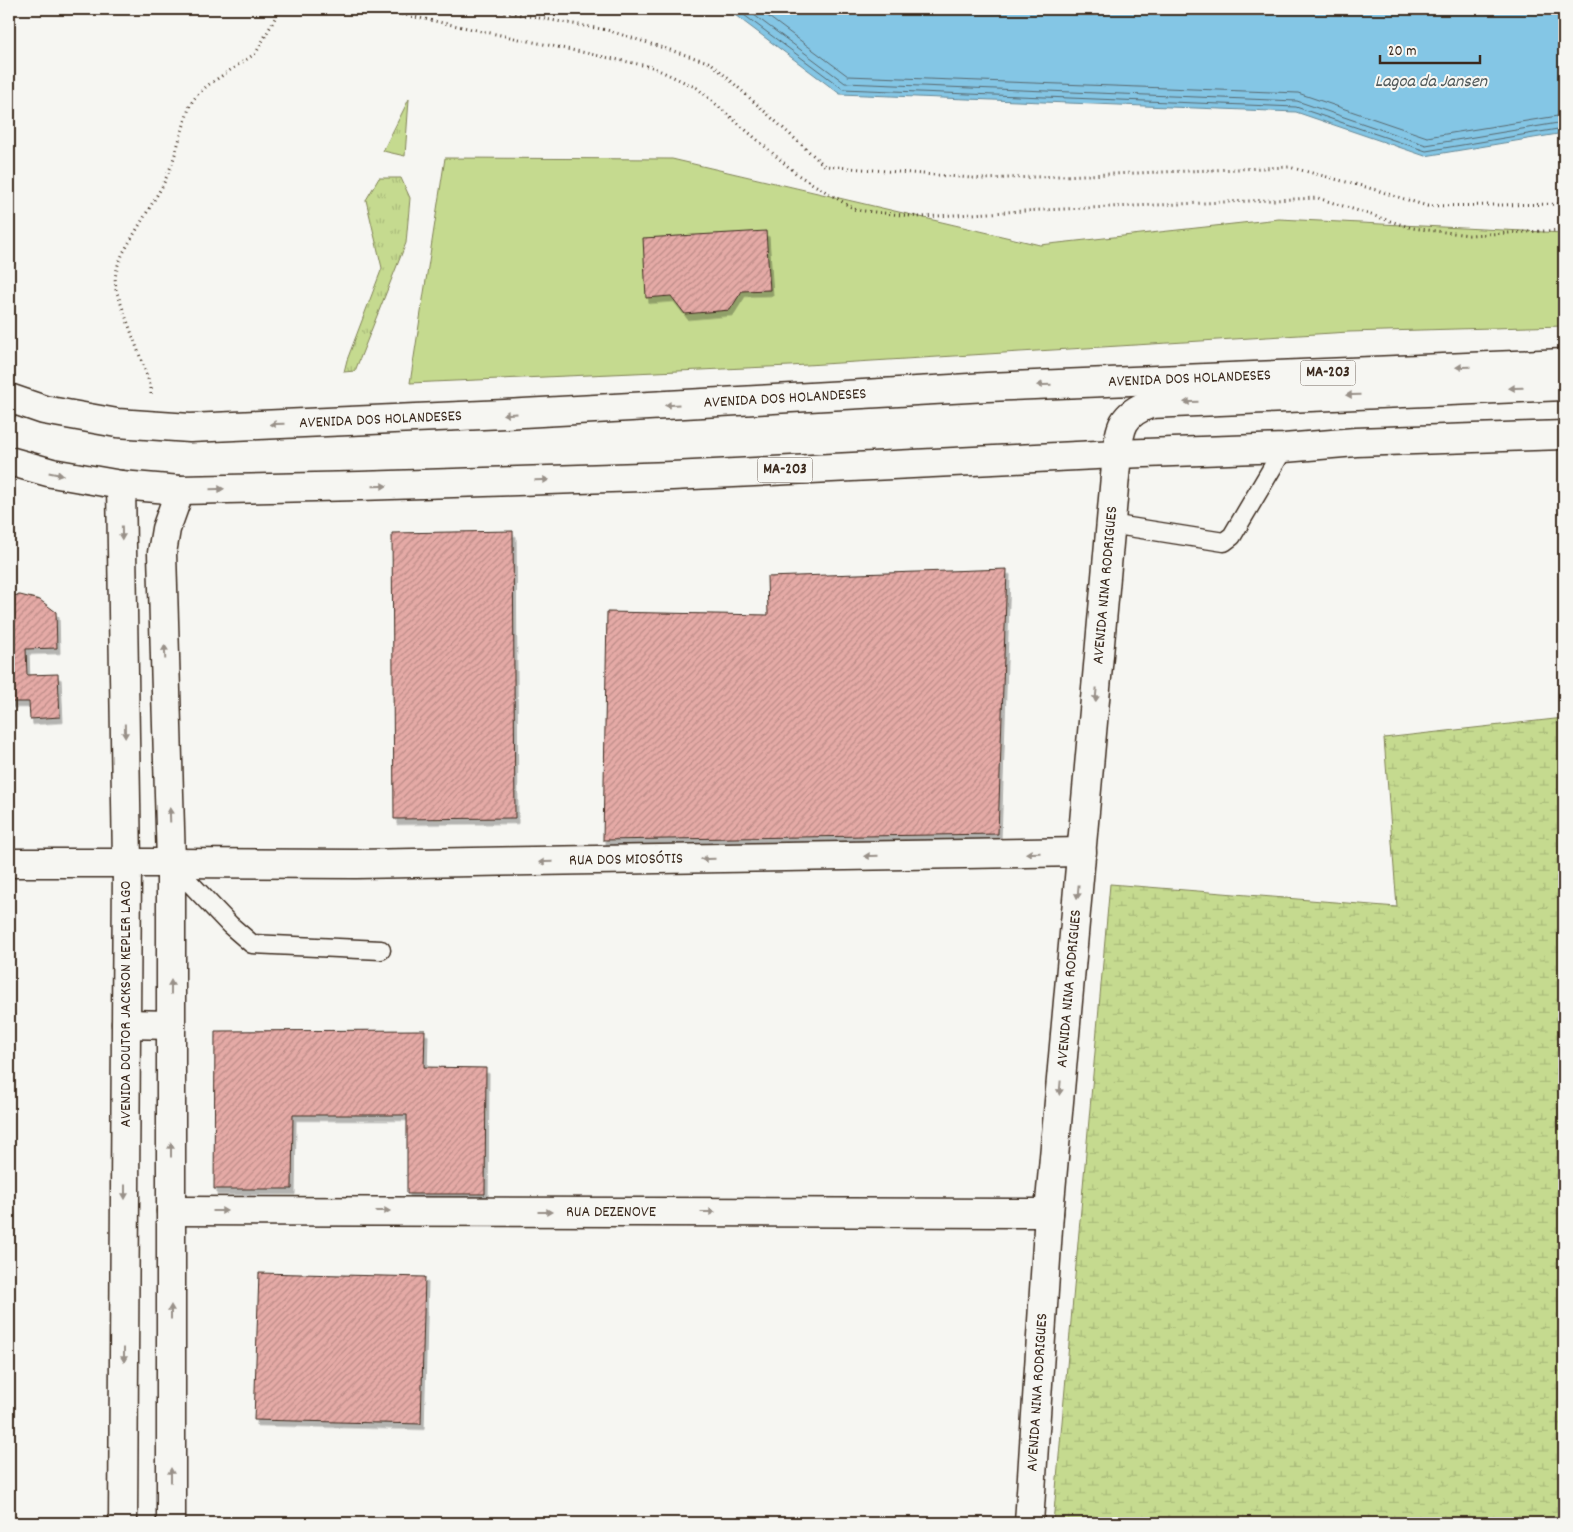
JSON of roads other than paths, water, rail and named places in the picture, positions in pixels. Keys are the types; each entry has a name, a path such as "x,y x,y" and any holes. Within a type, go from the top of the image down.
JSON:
{"main road":[{"name":"AVENIDA DOS HOLANDESES","path":"9,398 44,410 117,423 190,428 505,414 987,387 1564,363"},
{"name":"AVENIDA NINA RODRIGUES","path":"1029,1523 1049,1213 1119,431 1126,419 1136,409 1150,404 1564,386"},
{"name":"MA-203","path":"9,461 52,473 121,485 180,490 672,476 1117,454 1284,448 1356,442 1564,435"},
{"name":"AVENIDA DOUTOR JACKSON KEPLER LAGO","path":"121,485 127,863 123,1523"},
{"path":"172,1523 171,863 162,553 166,529 180,490"},
{"path":"124,695 166,692"},
{"name":"RUA DOS MIOSÓTIS","path":"9,864 356,864 1082,852"},
{"path":"126,1024 171,1025"},
{"name":"RUA DEZENOVE","path":"171,1211 1049,1213"}],"lane":[{"path":"1110,524 1224,542 1232,536 1284,448"},
{"path":"171,863 252,944 381,950"}],"water":[{"name":"Lagoa da Jansen","path":"727,9 1564,9 1564,133 1425,156 1296,112 840,94"}]}
